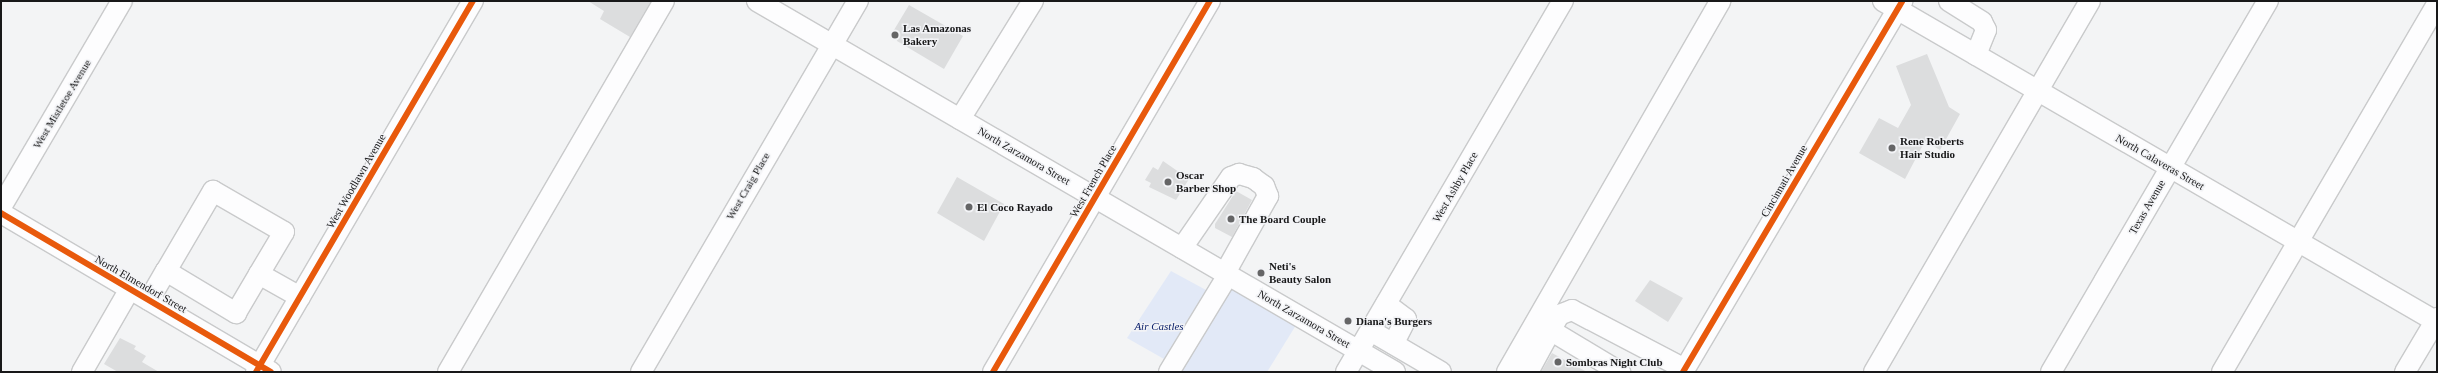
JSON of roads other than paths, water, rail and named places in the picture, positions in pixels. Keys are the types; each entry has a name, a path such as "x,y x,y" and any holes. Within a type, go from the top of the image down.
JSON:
{"street":[{"name":"West Mistletoe Avenue","path":"1,207 122,1"},
{"name":"West Woodlawn Avenue","path":"262,370 300,297 473,1"},
{"path":"448,372 664,1"},
{"name":"North Zarzamora Street","path":"757,1 1395,372"},
{"name":"West Craig Place","path":"641,372 858,1"},
{"path":"960,119 1033,1"},
{"name":"West French Place","path":"993,372 1210,1"},
{"name":"West Ashby Place","path":"1346,372 1563,1"},
{"path":"1507,372 1720,1"},
{"path":"1874,372 2090,1"},
{"name":"Texas Avenue","path":"2051,372 2268,1"},
{"path":"1940,34 1953,3 1982,22 1986,30 1976,55"},
{"name":"North Calaveras Street","path":"1894,4 1940,34 2436,321"},
{"name":"Cincinnati Avenue","path":"1684,370 1894,4"},
{"path":"2222,372 2437,4"},
{"path":"1169,372 1227,274 1268,196 1264,186 1253,178 1240,174 1231,177 1182,248"},
{"path":"149,300 166,271 213,191 284,232 236,313 166,271"},
{"name":"North Elmendorf Street","path":"1,213 149,300 262,370"},
{"path":"259,274 300,297"},
{"path":"82,372 130,290"},
{"path":"1386,304 1406,319 1393,344"},
{"path":"1528,372 1550,330 1564,310 1584,313 1684,370"},
{"path":"2405,372 2436,321"},
{"path":"1550,330 1620,372"},
{"path":"1371,331 1441,372"}],"place":[{"name":"Las Amazonas Bakery","path":"895,35"},
{"name":"Rene Roberts Hair Studio","path":"1892,148"},
{"name":"Oscar Barber Shop","path":"1168,182"},
{"name":"El Coco Rayado","path":"969,207"},
{"name":"The Board Couple","path":"1231,219"},
{"name":"Neti's Beauty Salon","path":"1261,273"},
{"name":"Diana's Burgers","path":"1348,321"},
{"name":"Sombras Night Club","path":"1558,362"}],"park label":[{"name":"Air Castles","path":"1159,326"}]}
